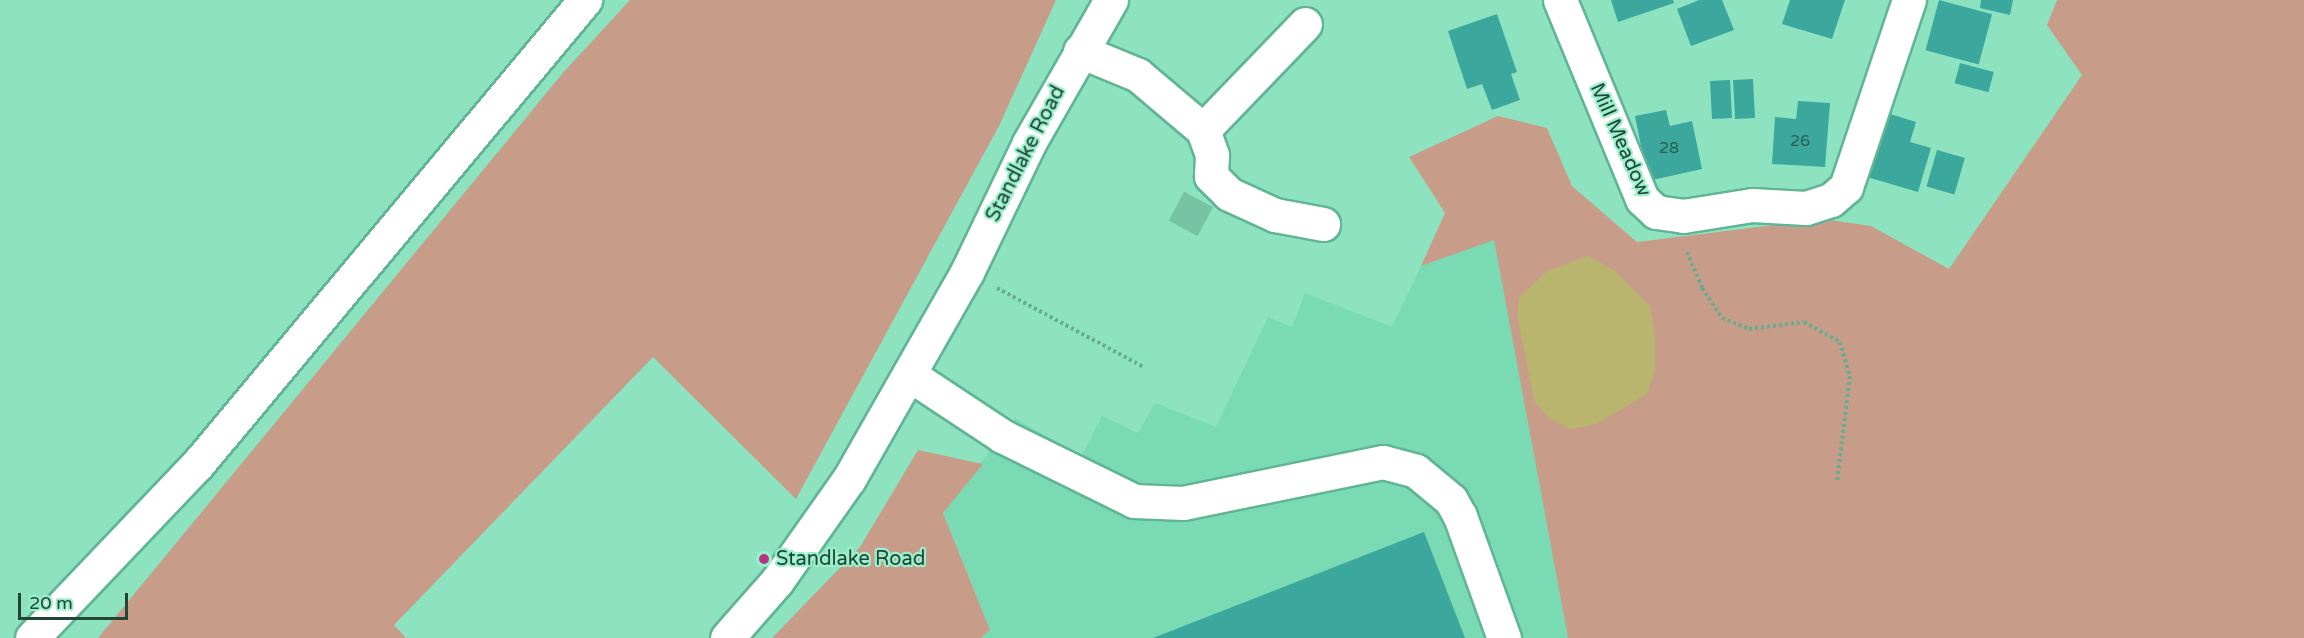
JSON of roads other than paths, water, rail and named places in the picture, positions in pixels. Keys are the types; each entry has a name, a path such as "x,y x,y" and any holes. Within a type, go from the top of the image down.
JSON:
{"street":[{"path":"32,638 197,465 585,0"},
{"name":"Standlake Road","path":"727,638 777,581 849,479 967,272 1029,143 1110,0"},
{"name":"Mill Meadow","path":"1560,0 1642,199 1656,212 1672,215 1752,205 1806,208 1831,200 1846,187 1909,0"},
{"path":"1203,130 1305,24"},
{"path":"1080,51 1138,75 1203,130 1212,154 1211,176 1229,194 1275,215 1323,224"},
{"path":"910,375 1002,436 1124,497 1155,504 1183,503 1383,462 1416,471 1451,500 1460,516 1504,638"}],"tunnel":[{"path":"1183,228 1211,176"}],"place":[{"name":"Standlake Road","path":"764,559"}]}
